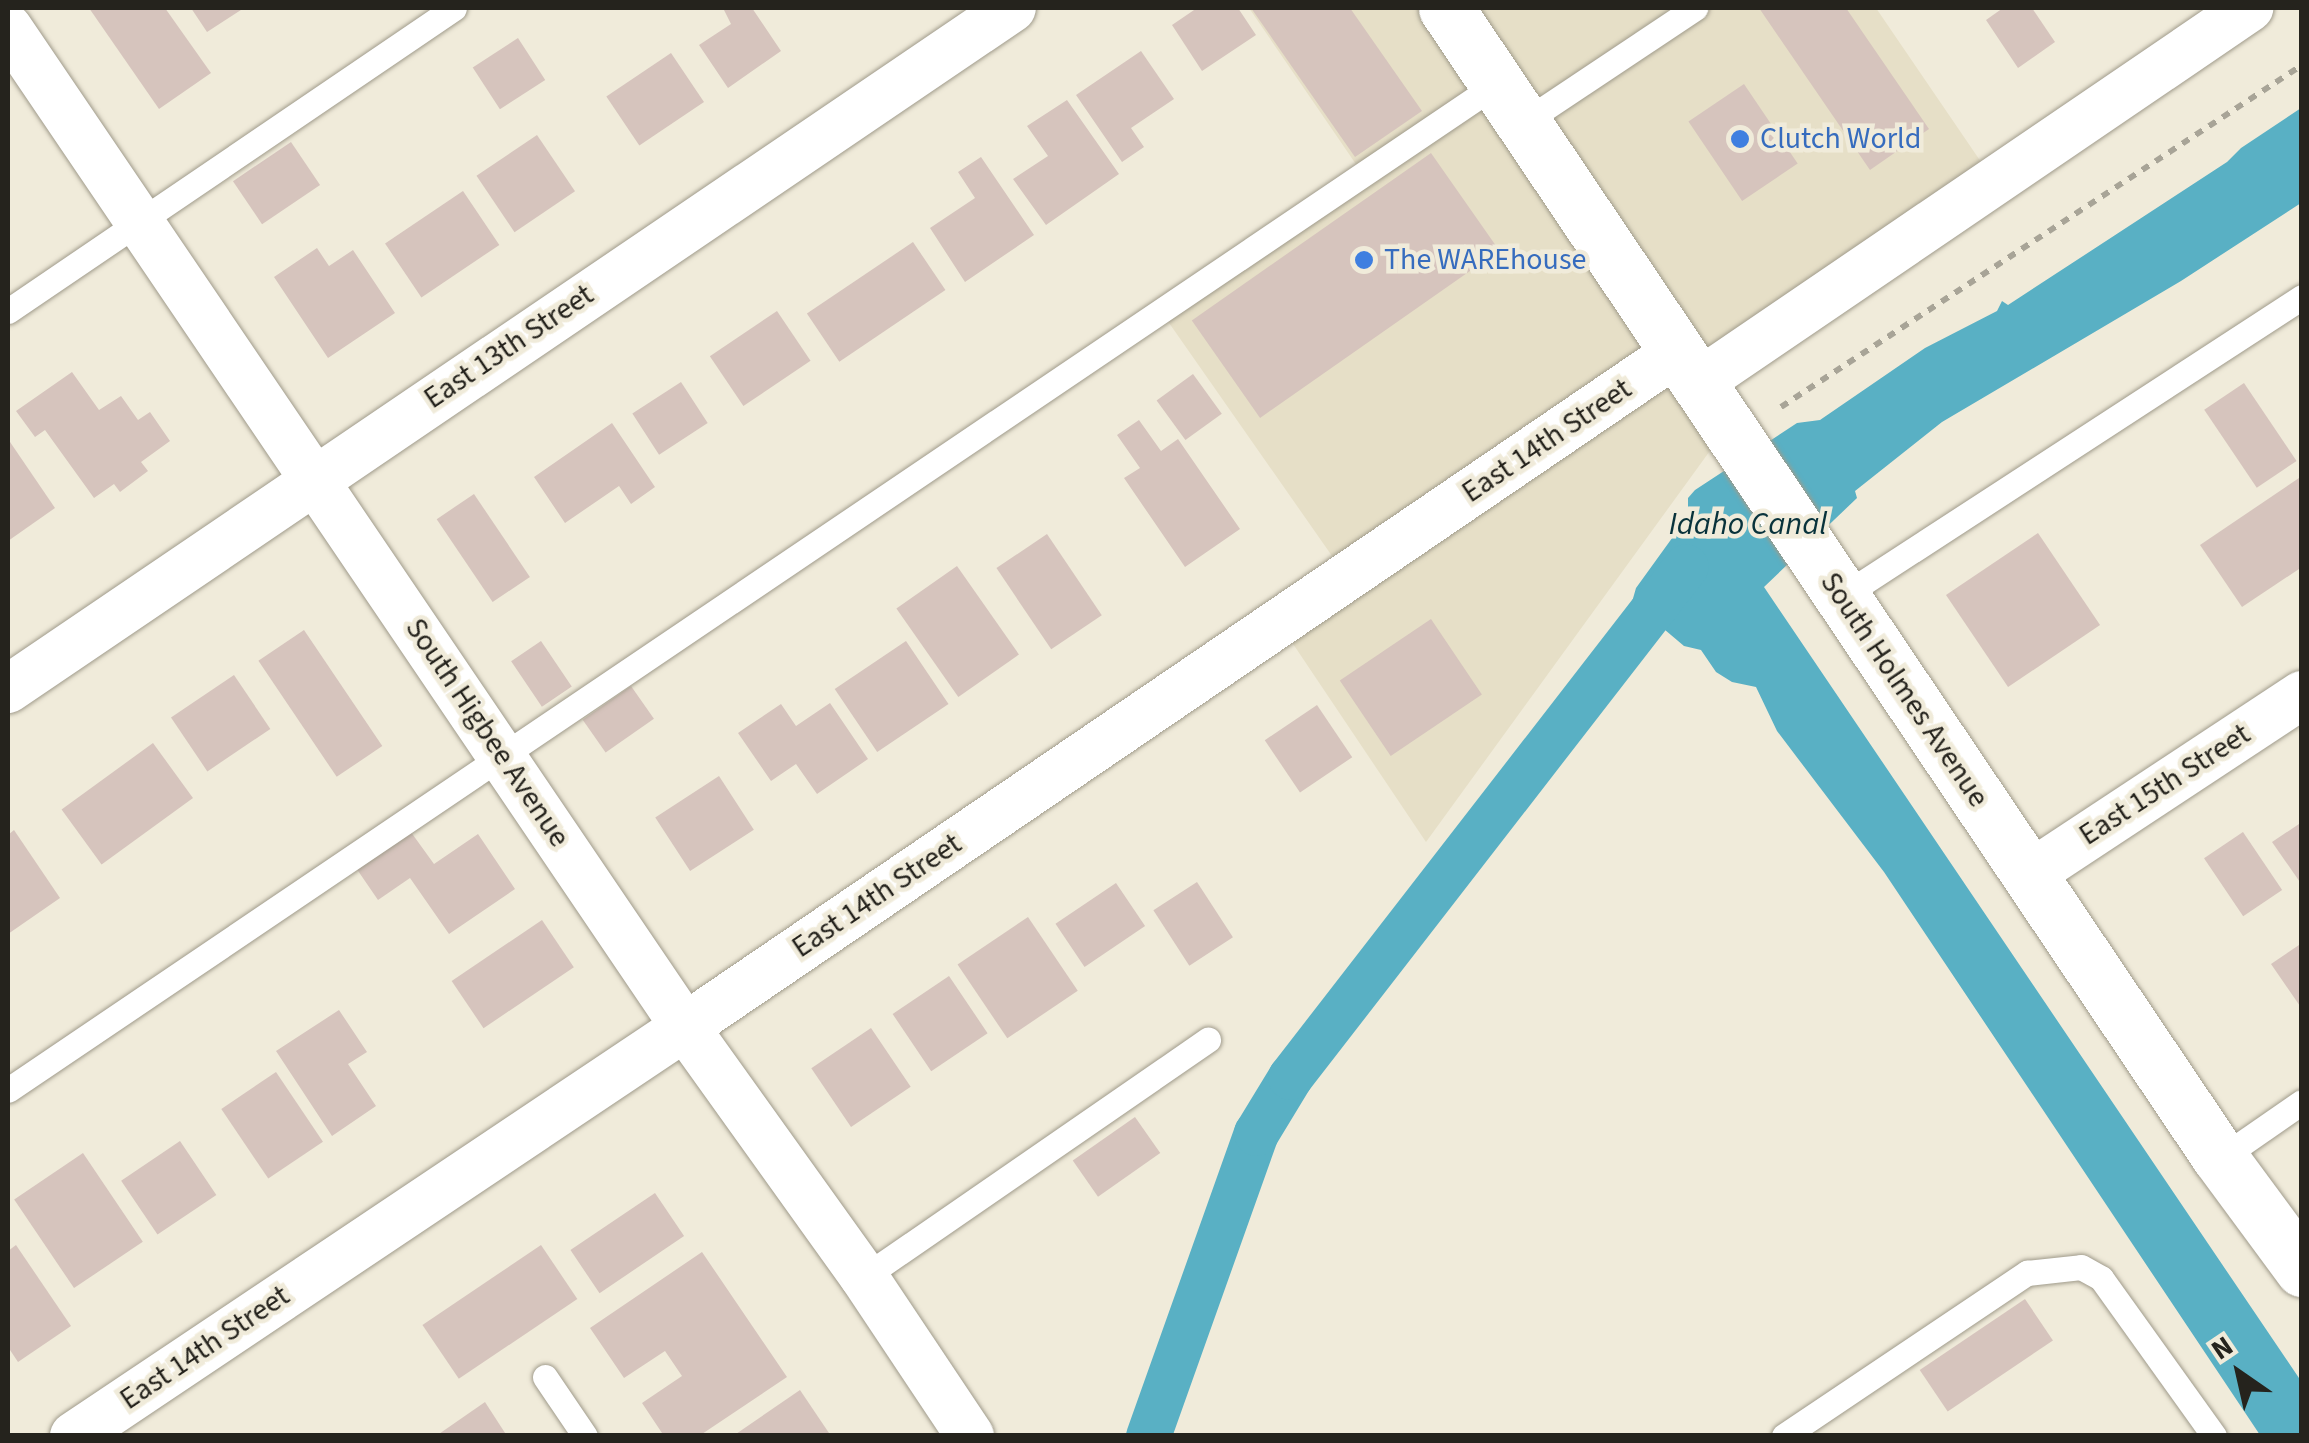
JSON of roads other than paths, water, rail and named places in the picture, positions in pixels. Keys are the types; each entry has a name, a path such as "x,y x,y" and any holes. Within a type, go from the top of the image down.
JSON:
{"main road":[{"name":"South Holmes Avenue","path":"1446,8 2221,1158 2302,1269"}],"street":[{"name":"East 13th Street","path":"8,688 1012,8"},
{"name":"East 14th Street","path":"74,1436 685,1027 1687,367 2248,8"},
{"name":"South Higbee Avenue","path":"8,28 685,1027 864,1278 970,1436"},
{"name":"East 15th Street","path":"2029,875 2302,695"}],"lane":[{"path":"8,311 454,8"},
{"path":"8,1090 502,755 1511,102 1695,8"},
{"path":"1827,575 2302,297"},
{"path":"864,1278 1208,1040"},
{"path":"2221,1158 2302,1102"},
{"path":"1784,1436 2027,1273 2081,1268 2100,1278 2214,1436"},
{"path":"545,1376 584,1436"}],"water":[{"name":"Idaho Canal","path":"2301,108 2301,203 2181,281 1942,422 1855,491 1857,498 1764,587 2301,1381 2301,1435 2260,1435 1884,872 1777,731 1756,687 1732,682 1716,672 1701,650 1684,646 1632,602 1636,588 1675,534 1673,526 1688,514 1688,498 1695,490 1797,423 1820,420 1925,348 1997,311 2002,301 2008,305 2227,162 2241,148"}],"waterway":[{"path":"1148,1436 1256,1133 1290,1077 1686,566"}],"place":[{"name":"Clutch World","path":"1740,139"},
{"name":"The WAREhouse","path":"1364,260"}]}
